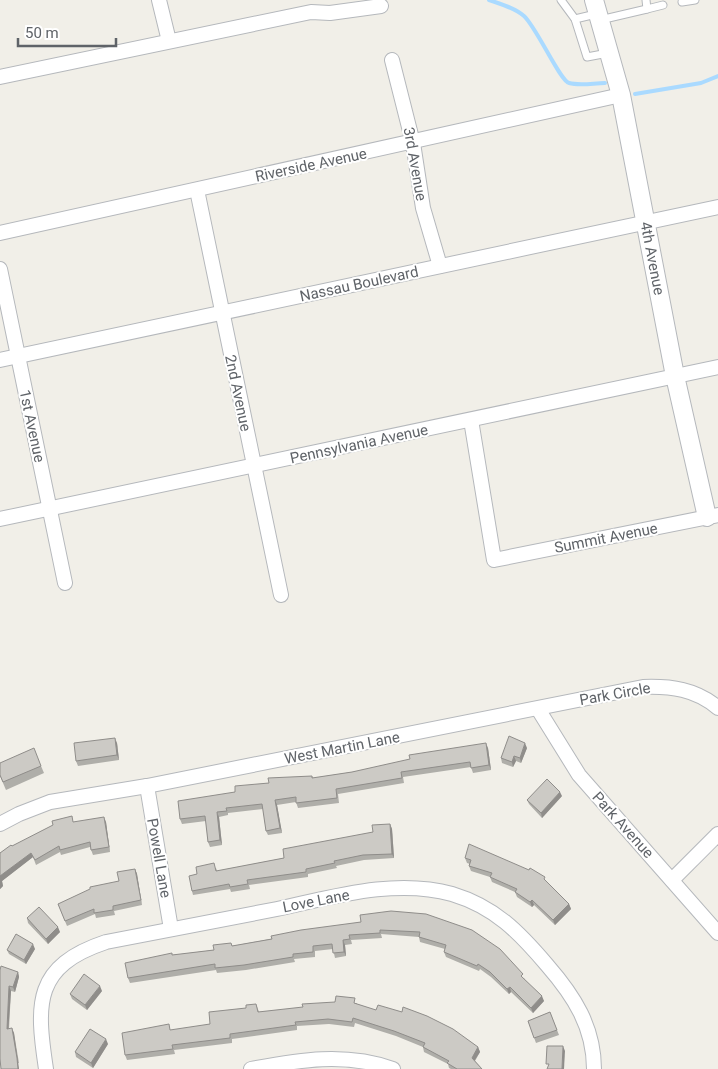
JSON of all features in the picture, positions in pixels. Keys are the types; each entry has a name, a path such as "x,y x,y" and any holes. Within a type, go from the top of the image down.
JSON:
{"street":[{"path":"159,0 168,41"},
{"path":"0,77 311,12 330,13 381,6"},
{"name":"4th Avenue","path":"597,11 621,95 675,376 713,516"},
{"name":"3rd Avenue","path":"392,60 413,143 422,208 440,266"},
{"name":"Riverside Avenue","path":"0,233 413,143 621,95"},
{"name":"2nd Avenue","path":"197,190 221,314 255,466 281,595"},
{"name":"Nassau Boulevard","path":"0,360 718,207"},
{"name":"1st Avenue","path":"0,270 65,583"},
{"name":"Pennsylvania Avenue","path":"0,519 718,367"},
{"name":"Summit Avenue","path":"471,420 494,560 713,516"},
{"name":"Park Circle","path":"538,709 643,687 660,686 695,693 718,708"},
{"name":"West Martin Lane","path":"0,824 19,814 50,802 147,786 538,709"},
{"name":"Park Avenue","path":"538,709 578,775 718,933"},
{"name":"Powell Lane","path":"147,786 171,929"},
{"path":"672,880 718,834"},
{"name":"Love Lane","path":"46,1069 40,1014 45,990 57,969 73,955 92,946 171,929 382,889 418,887 453,894 482,906 512,926 555,974 574,1000 586,1022 592,1042 594,1069"},
{"path":"251,1069 306,1059 362,1060 393,1069"}],"lane":[{"path":"561,0 575,19 587,57 609,52"},
{"path":"646,0 647,9"},
{"path":"682,2 695,0"},
{"path":"575,19 597,11 647,9 664,5"}],"building":[{"path":"509,736 525,743 520,758 514,756 512,762 501,758"},
{"path":"115,738 117,755 76,761 74,743"},
{"path":"486,743 489,765 471,768 470,762 401,772 402,778 336,789 337,798 296,803 296,797 275,800 280,828 266,831 262,804 226,808 227,811 217,812 220,840 208,842 205,816 180,819 178,801 235,792 235,786 269,783 268,778 312,776 312,778 352,772 410,759 409,755"},
{"path":"34,748 41,766 3,782 0,775 0,763"},
{"path":"547,779 560,792 541,813 527,800"},
{"path":"72,816 73,822 104,817 109,847 91,850 90,842 60,850 59,846 35,860 31,853 0,876 0,853 11,845 53,825 52,821"},
{"path":"390,824 392,854 363,855 306,869 306,872 247,880 248,884 230,887 229,884 192,891 189,876 197,874 196,867 214,863 216,871 284,858 283,849 373,832 372,825"},
{"path":"469,844 529,870 530,868 545,877 544,879 569,904 553,920 532,900 530,902 515,892 517,889 490,877 492,873 469,866 471,860 465,858"},
{"path":"135,869 141,900 113,906 113,910 94,913 94,909 65,921 58,904 90,889 90,887 119,881 117,872"},
{"path":"39,907 58,927 46,939 27,918"},
{"path":"391,911 426,914 472,930 500,949 523,974 521,976 542,996 531,1008 510,987 507,989 490,972 478,964 477,966 444,952 446,945 419,937 420,932 380,930 380,933 349,935 350,939 343,940 344,952 333,953 332,944 313,946 313,952 293,954 293,957 215,968 215,964 128,978 125,963 172,953 172,955 214,950 213,945 231,943 232,946 272,939 271,936 301,930 361,922 360,915"},
{"path":"16,934 33,944 24,960 7,950"},
{"path":"1,966 18,972 13,987 9,986 7,1029 12,1028 18,1069 1,1069"},
{"path":"84,974 100,986 85,1005 70,994"},
{"path":"336,996 355,998 354,1003 376,1010 378,1005 402,1012 403,1007 453,1029 478,1047 472,1058 482,1069 457,1069 447,1063 449,1061 423,1047 425,1043 353,1018 352,1022 328,1019 295,1022 296,1025 230,1034 230,1038 172,1045 173,1049 125,1055 122,1033 169,1024 170,1030 210,1024 209,1012 246,1008 246,1005 256,1004 258,1012 303,1007 302,1004 335,1002"},
{"path":"550,1012 557,1030 534,1038 528,1021"},
{"path":"90,1029 106,1039 91,1063 75,1052"},
{"path":"547,1046 563,1046 562,1069 547,1069 549,1064 546,1064"}],"waterway":[{"path":"489,0 512,8 524,16 560,73 569,83 605,83"},
{"path":"635,94 701,83 718,76"}]}
